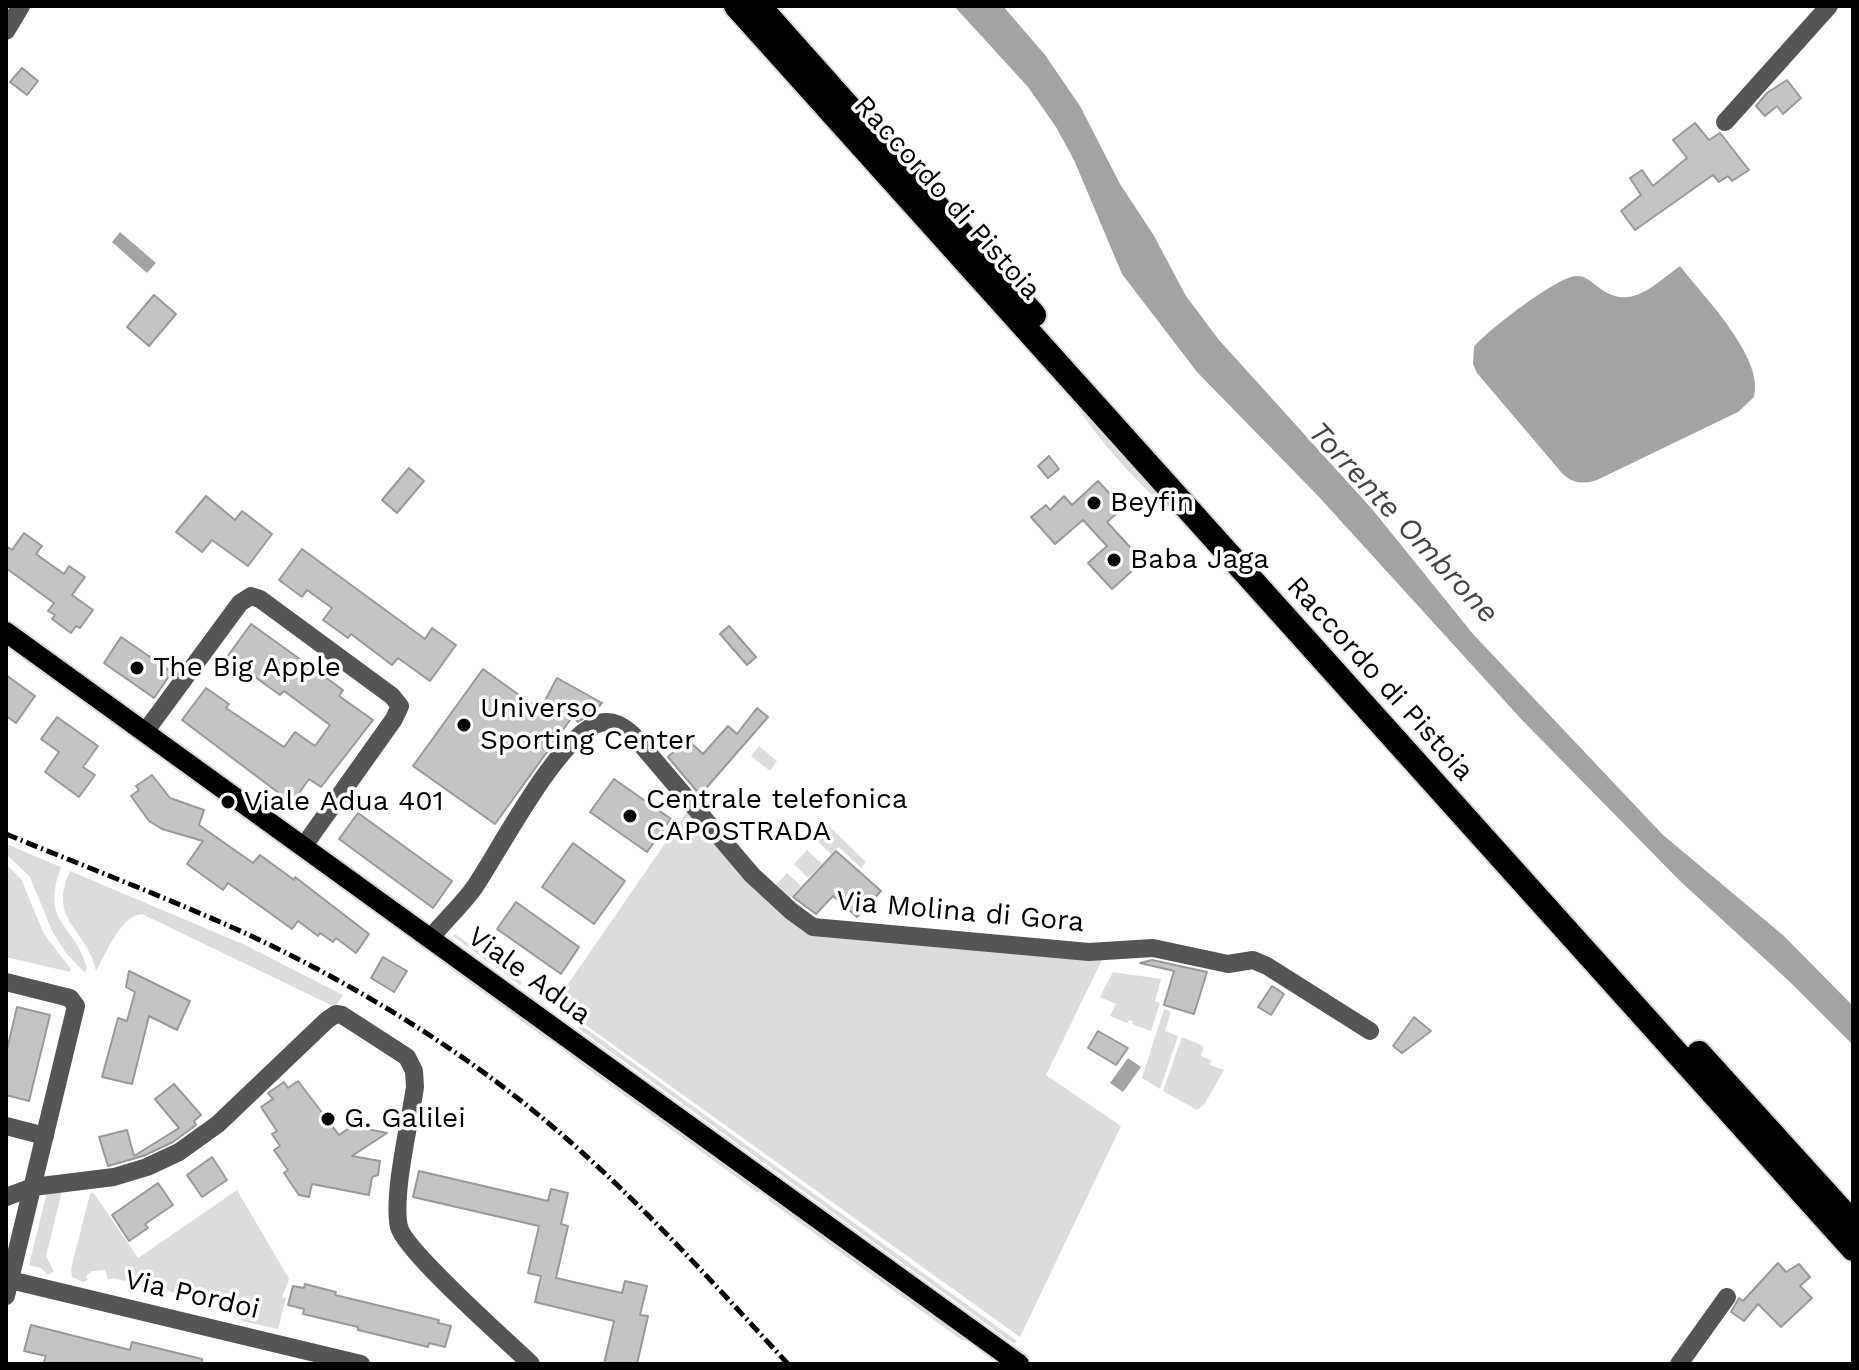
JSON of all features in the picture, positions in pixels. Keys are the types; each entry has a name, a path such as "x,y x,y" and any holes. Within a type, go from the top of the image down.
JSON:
{"highway":[{"name":"Raccordo di Pistoia","path":"736,6 1853,1249"},
{"name":"Raccordo di Pistoia","path":"759,6 1234,539 1853,1223"}],"main road":[{"name":"Viale Adua","path":"6,632 1019,1364"}],"street":[{"path":"6,31 21,6"},
{"path":"1725,122 1829,6"},
{"path":"145,732 240,603 251,596 260,599 392,696 400,706 394,719 303,847"},
{"name":"Via Molina di Gora","path":"430,939 471,892 559,757 591,727 609,721 633,735 752,875 813,927 1089,952 1153,948 1228,964 1253,960 1370,1031"},
{"path":"6,982 70,998 76,1006 7,1285"},
{"path":"6,1197 33,1187 114,1177 147,1167 179,1152 218,1124 287,1056 336,1014 345,1016 403,1054 414,1071 415,1087 397,1206 401,1234 419,1256 531,1364"},
{"path":"6,1126 45,1136"},
{"name":"Via Pordoi","path":"7,1285 361,1364"},
{"path":"1679,1364 1727,1297"}],"shaded area":[{"path":"954,6 1003,6 1045,55 1080,106 1120,184 1153,234 1186,296 1219,340 1372,509 1473,634 1663,835 1784,936 1853,1006 1853,1045 1680,881 1522,720 1319,497 1197,372 1122,274 1074,160 1056,127 1028,87"},
{"path":"120,232 156,263 147,273 112,242"},
{"path":"1680,266 1741,346 1755,381 1754,397 1738,412 1597,480 1582,483 1569,479 1477,373 1473,364 1474,347 1522,306 1567,278 1582,277 1610,294 1631,297 1650,288"},
{"path":"1073,397 1178,514 1153,496 1120,462 1089,424"},
{"path":"759,746 777,761 770,771 751,756"},
{"path":"688,810 748,880 803,931 873,941 1104,956 1046,1075 1121,1126 1020,1337 555,1003"},
{"path":"830,827 866,862 861,868 839,847 831,854 816,840"},
{"path":"6,844 61,867 54,900 61,922 81,953 87,968 85,973 66,953 52,931 30,877 6,854"},
{"path":"807,850 822,864 808,878 794,864"},
{"path":"6,864 21,879 44,934 71,969 70,972 6,957"},
{"path":"70,871 245,945 343,995 335,1007 142,914 134,916 120,928 96,971 91,956 65,913 64,888"},
{"path":"787,873 801,886 788,900 774,887"},
{"path":"455,934 522,982 520,985 453,936"},
{"path":"454,965 552,1037 549,1041 451,969"},
{"path":"1113,972 1161,979 1155,1001 1160,1003 1151,1031 1132,1024 1133,1021 1127,1023 1110,1016 1116,1004 1100,997"},
{"path":"1164,1009 1171,1012 1165,1031 1178,1036 1160,1089 1142,1078"},
{"path":"581,1025 1017,1341 1014,1344 578,1028"},
{"path":"1182,1037 1204,1046 1201,1056 1211,1060 1210,1065 1224,1070 1204,1105 1197,1110 1163,1091"},
{"path":"569,1049 761,1189 758,1193 566,1053"},
{"path":"1128,1058 1141,1067 1123,1092 1110,1083"},
{"path":"237,1190 289,1279 282,1297 286,1298 278,1329 242,1321 232,1306 113,1278 108,1280 105,1270 92,1271 86,1276 88,1280 83,1282 72,1277 71,1269 93,1192 138,1258"},
{"path":"62,1191 46,1256 54,1271 48,1275 41,1268 29,1265 47,1192"},
{"path":"771,1196 966,1338 963,1341 768,1200"}],"building":[{"path":"22,68 38,81 27,95 10,82"},
{"path":"1787,80 1801,98 1783,114 1777,106 1765,116 1756,106 1767,93"},
{"path":"1695,123 1709,140 1720,133 1749,170 1732,181 1728,176 1719,182 1713,175 1635,230 1621,211 1641,195 1630,178 1642,170 1653,186 1687,158 1673,140"},
{"path":"154,295 176,314 149,346 127,327"},
{"path":"1049,456 1059,469 1048,478 1038,466"},
{"path":"409,468 424,481 397,513 382,500"},
{"path":"1098,481 1123,508 1107,522 1140,558 1130,567 1133,570 1112,589 1088,563 1107,546 1083,520 1055,544 1031,517 1046,505 1050,510 1064,496 1072,505"},
{"path":"206,496 235,520 242,511 272,534 248,566 212,540 202,552 176,532"},
{"path":"24,533 42,546 36,554 64,574 69,566 85,577 72,595 93,610 80,628 76,626 71,633 52,619 55,615 48,611 54,603 6,568 6,546 12,550"},
{"path":"302,549 425,639 432,628 456,645 430,681 398,658 392,665 351,634 348,638 323,620 332,608 307,590 302,597 279,580"},
{"path":"251,624 343,690 339,696 373,720 321,787 309,779 292,803 182,720 206,688 229,704 226,708 284,747 295,732 315,746 330,725 284,691 280,695 227,657"},
{"path":"729,626 756,657 747,665 720,634"},
{"path":"121,637 172,672 154,698 104,663"},
{"path":"483,669 540,710 557,678 602,703 578,722 573,716 495,824 413,766"},
{"path":"6,675 35,696 16,723 6,716"},
{"path":"757,708 768,717 700,795 668,757 687,739 703,754 728,726 737,734"},
{"path":"57,717 98,746 83,767 95,775 79,797 45,772 59,752 41,739"},
{"path":"152,775 170,798 204,810 199,825 253,863 260,855 294,880 295,877 369,934 356,953 336,938 333,942 320,933 318,936 298,921 292,929 228,883 223,890 187,864 203,841 162,829 149,821 131,796 139,790 136,786"},
{"name":"Centrale telefonica CAPOSTRADA","path":"614,779 671,819 647,852 590,812"},
{"path":"358,813 452,881 433,908 339,839"},
{"path":"573,843 625,881 594,924 542,887"},
{"path":"836,851 881,891 857,917 833,896 816,914 793,897"},
{"path":"516,902 579,947 561,974 497,929"},
{"path":"383,957 407,971 394,992 371,978"},
{"path":"1152,960 1207,972 1194,1014 1164,1005 1174,971 1140,963"},
{"path":"129,971 190,1001 177,1030 149,1016 132,1084 102,1077 118,1018 127,1021 135,992 126,987"},
{"path":"1272,986 1284,994 1271,1015 1258,1007"},
{"path":"17,1007 50,1015 29,1101 6,1095 6,1054"},
{"path":"1414,1017 1431,1031 1402,1053 1393,1046"},
{"path":"1098,1031 1128,1048 1116,1065 1088,1048"},
{"path":"298,1081 339,1135 361,1120 367,1129 387,1133 352,1156 380,1161 378,1175 372,1177 369,1195 312,1184 309,1197 299,1195 284,1173 288,1170 274,1150 280,1146 272,1134 277,1131 261,1107 273,1099 268,1093 284,1082 288,1088"},
{"path":"174,1084 201,1115 194,1121 196,1125 173,1142 143,1156 108,1166 99,1137 127,1130 134,1156 179,1128 155,1099"},
{"path":"212,1157 227,1180 202,1197 187,1175"},
{"path":"419,1171 548,1201 551,1189 568,1193 561,1224 568,1226 556,1278 622,1293 625,1281 647,1286 640,1315 648,1316 637,1364 604,1364 614,1321 535,1302 541,1276 528,1273 539,1226 413,1197"},
{"path":"158,1183 173,1205 145,1224 148,1228 129,1241 112,1215"},
{"path":"1778,1263 1786,1272 1799,1264 1810,1277 1800,1286 1812,1298 1781,1327 1758,1304 1744,1321 1731,1312 1739,1298 1743,1301"},
{"path":"305,1284 336,1292 335,1295 439,1320 438,1323 451,1326 445,1347 429,1343 428,1347 303,1314 304,1309 288,1305 293,1286 304,1288"},
{"path":"31,1325 130,1350 132,1342 202,1359 202,1364 43,1364 46,1356 24,1351"}],"railway":[{"path":"6,834 187,908 284,952 356,990 460,1056 525,1104 595,1164 788,1364"}],"place":[{"name":"Beyfin","path":"1094,503"},
{"name":"Baba Jaga","path":"1114,560"},
{"name":"The Big Apple","path":"137,668"},
{"name":"Universo Sporting Center","path":"464,725"},
{"name":"Viale Adua 401","path":"228,802"},
{"name":"Centrale telefonica CAPOSTRADA","path":"630,816"},
{"name":"G. Galilei","path":"328,1119"}],"water label":[{"name":"Torrente Ombrone","path":"1403,523"}]}
